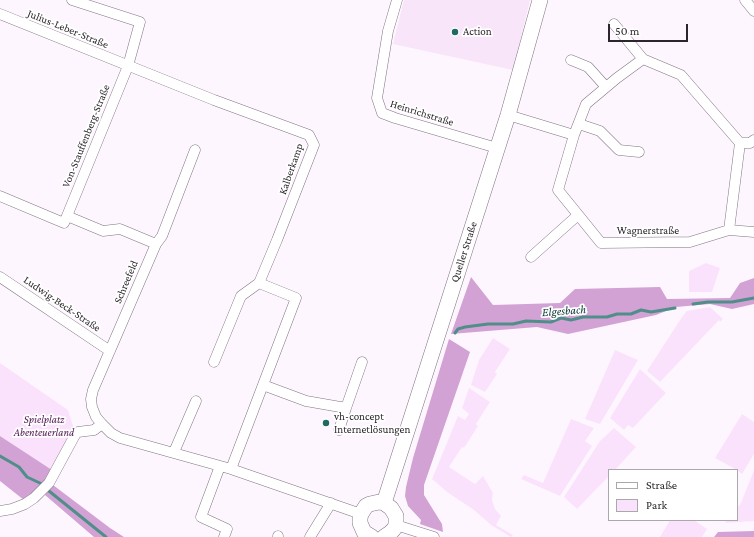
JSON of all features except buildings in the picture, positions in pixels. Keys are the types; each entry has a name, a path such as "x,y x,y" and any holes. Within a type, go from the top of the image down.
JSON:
{"main road":[{"name":"Queller Straße","path":"384,503 508,115 540,0"},
{"path":"372,537 364,532 360,523 361,514 366,506 374,502 384,503 394,511 396,516 396,525 390,533 384,537"}],"street":[{"path":"72,0 140,22 128,66"},
{"name":"Heinrichstraße","path":"397,0 388,31 377,98 382,113 497,148"},
{"path":"746,0 754,11"},
{"name":"Julius-Leber-Straße","path":"0,14 214,100"},
{"path":"614,24 643,59 681,75 740,143 729,230 754,232"},
{"path":"508,115 574,136 586,104 643,59"},
{"path":"571,60 588,67 606,87"},
{"name":"Von-Stauffenberg-Straße","path":"67,216 128,66"},
{"name":"Kalberkamp","path":"214,100 309,135 314,145 259,283 242,296 214,362"},
{"path":"579,124 600,131 619,150 639,152"},
{"name":"Wagnerstraße","path":"574,136 558,190 601,243 690,242 729,230"},
{"path":"740,143 750,143 754,140"},
{"name":"Schreefeld","path":"102,424 96,417 92,407 91,399 93,390 156,244 162,236 195,150"},
{"path":"0,196 64,223 67,216 103,231 120,229 156,244"},
{"path":"531,257 578,215"},
{"name":"Ludwig-Beck-Straße","path":"0,277 110,351"},
{"path":"231,469 296,298 259,283"},
{"path":"339,430 362,362"},
{"path":"263,385 306,401 346,408"},
{"path":"174,452 196,401"},
{"path":"0,511 12,509 25,504 34,498 49,483 74,435 78,432 94,430 102,424 111,433 120,438 231,469 361,514"},
{"path":"220,466 202,517 227,529 224,537"},
{"path":"310,537 331,503"},
{"path":"396,525 434,537"}],"shaded area":[{"path":"404,0 530,0 513,70 393,44"},
{"path":"471,277 493,305 560,303 575,289 660,287 667,299 730,298 740,283 754,278 754,304 732,309 710,304 676,307 656,315 568,334 537,327 451,334"},
{"path":"449,339 470,352 424,485 424,495 442,524 443,532 420,524 421,520 408,506 405,496 413,458"},
{"path":"0,436 52,470 39,489 24,500 0,481"},
{"path":"53,485 124,537 94,537 45,495"},
{"path":"754,531 754,537 714,537 718,532"}],"green space":[{"path":"706,263 720,268 712,292 689,292 689,271"},
{"path":"710,307 723,319 720,322 719,320 660,382 647,371 682,317 687,311"},
{"path":"493,338 510,349 495,372 497,374 485,392 471,385 479,360"},
{"path":"615,350 638,360 600,424 585,419"},
{"name":"Spielplatz Abenteuerland","path":"0,363 68,410 74,429 52,470 0,436"},
{"path":"640,369 666,393 633,428 628,425 624,430 610,418"},
{"path":"469,388 490,402 476,424 478,426 464,448 462,447 449,467 475,484 483,476 493,493 492,500 495,509 501,516 496,525 513,535 511,537 491,525 474,510 447,492 432,479 458,416 465,420 469,414 462,408"},
{"path":"742,414 754,422 754,454 742,474 738,469 735,469 715,458"},
{"path":"571,419 594,428 585,441 592,446 560,496 521,479 524,475 543,483"},
{"path":"614,428 636,447 616,469 608,469 608,477 577,509 564,497 600,441"},
{"path":"754,470 754,521 725,523 726,521 738,521 738,507 741,503"},
{"path":"669,521 695,521 707,529 702,537 660,537"}],"waterway":[{"name":"Elgesbach","path":"693,304 708,302 732,302 754,298"},
{"name":"Elgesbach","path":"455,333 458,329 465,327 488,324 513,324 526,321 551,322 561,318 571,320 583,317 607,317 617,314 631,314 641,310 651,312 675,308"},
{"path":"0,456 19,467 27,477 42,484"},
{"path":"49,491 106,537"}],"place":[{"name":"Action","path":"455,32"},
{"name":"vh-concept Internetlösungen","path":"326,423"}]}
